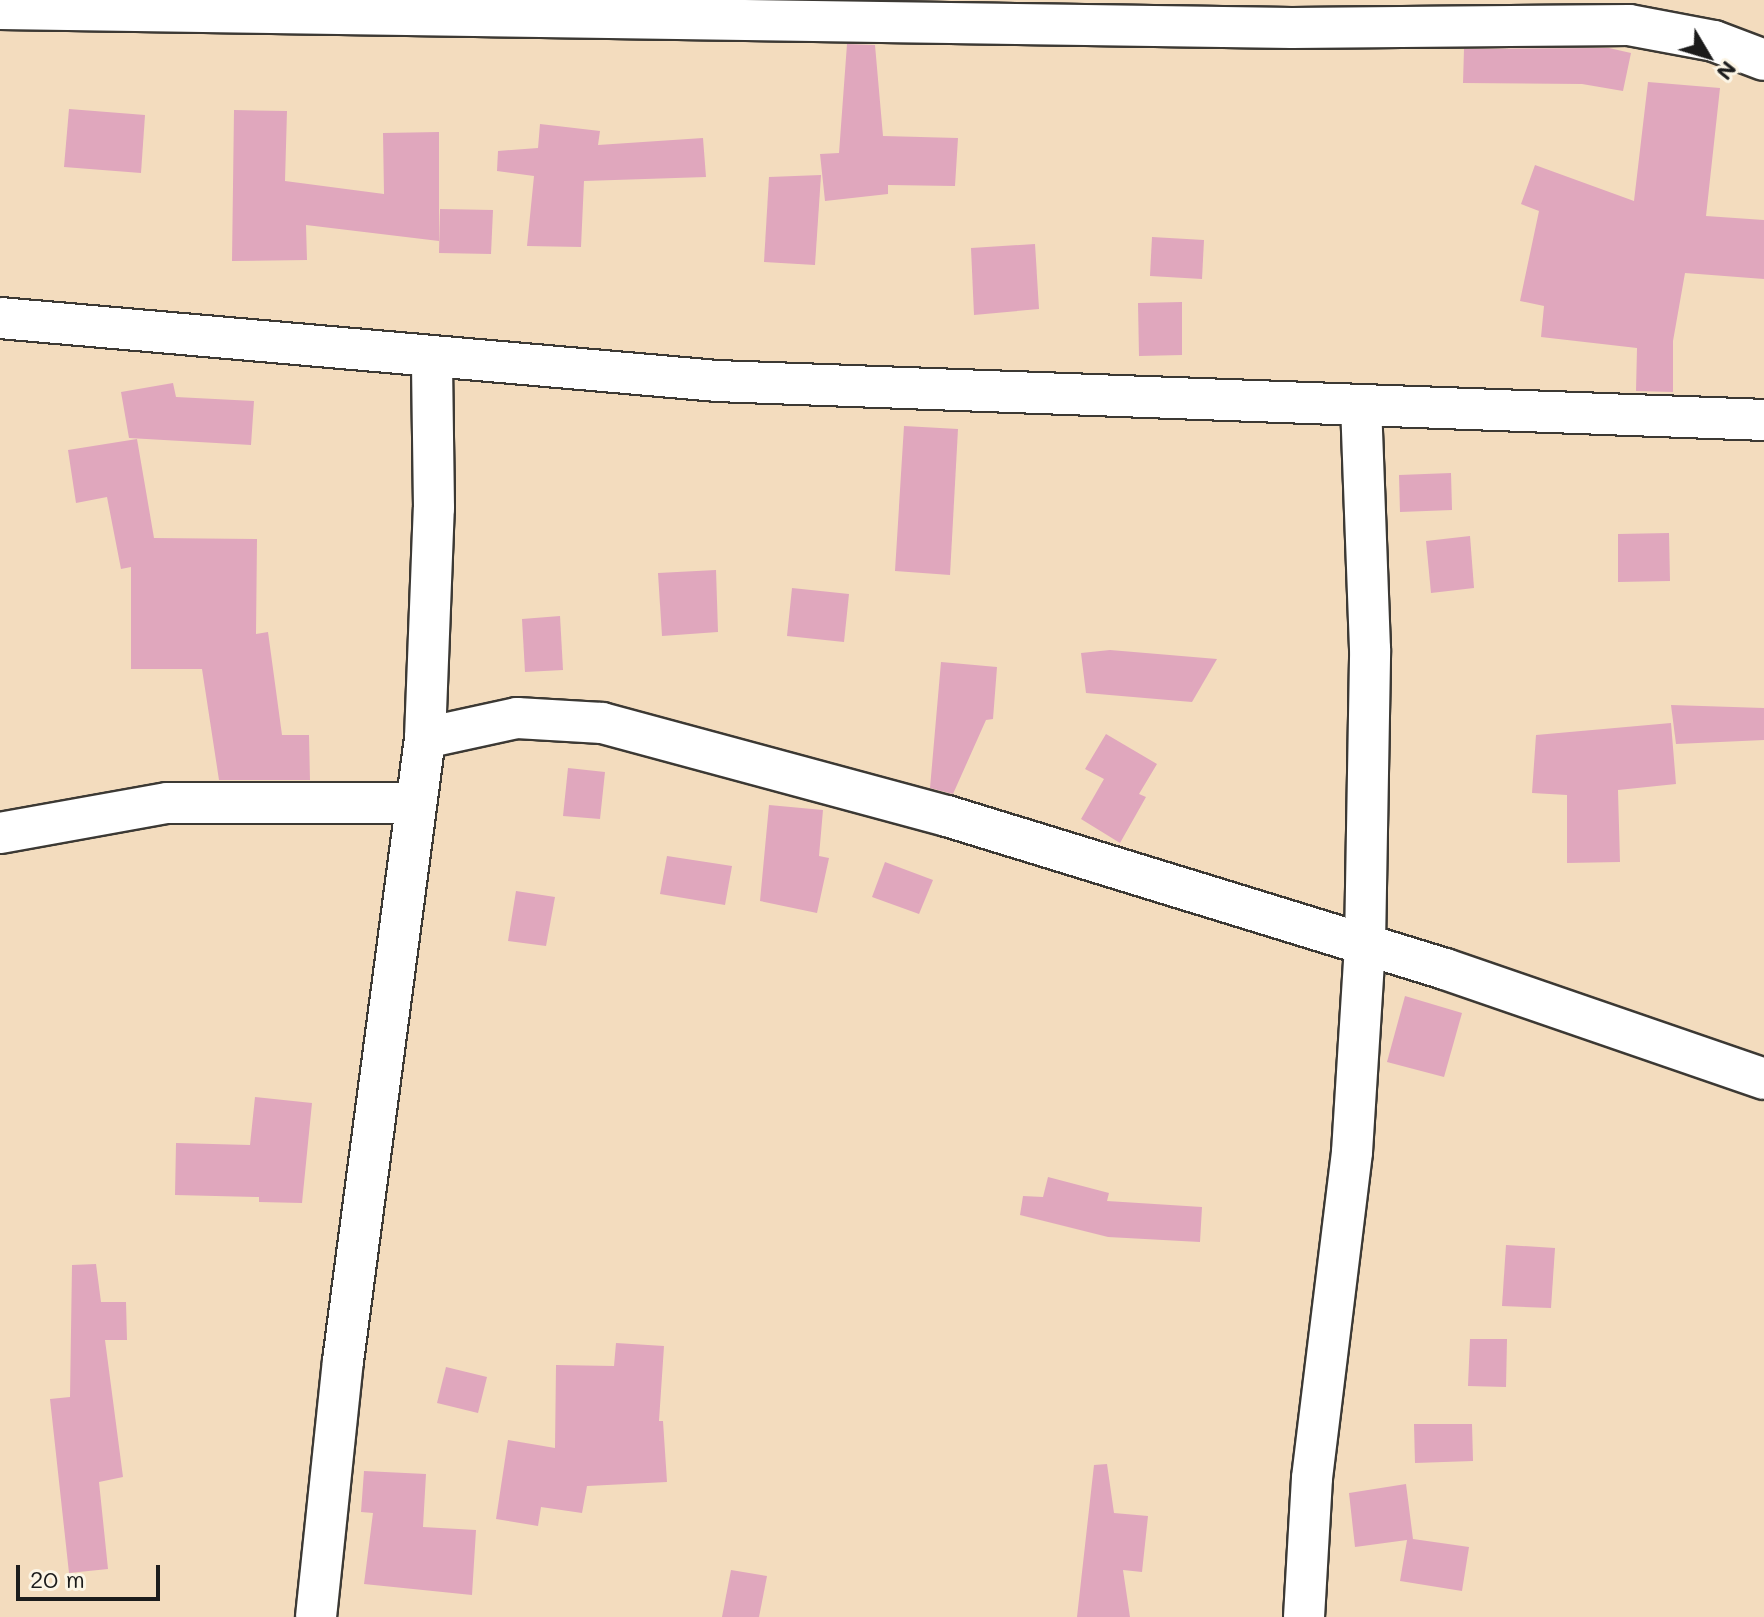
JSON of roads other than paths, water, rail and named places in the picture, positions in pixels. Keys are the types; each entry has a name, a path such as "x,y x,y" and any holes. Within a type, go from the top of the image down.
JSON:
{"street":[{"path":"0,9 216,6 564,8 1292,28 1629,25 1714,41 1764,60"},
{"path":"0,318 717,381 1764,420"},
{"path":"316,1617 343,1361 425,738 434,508 432,357"},
{"path":"1304,1617 1312,1478 1352,1152 1365,945 1370,649 1361,405"},
{"path":"425,738 517,718 602,723 947,816 1365,945 1764,1079"},
{"path":"0,833 167,803 416,803"}]}
